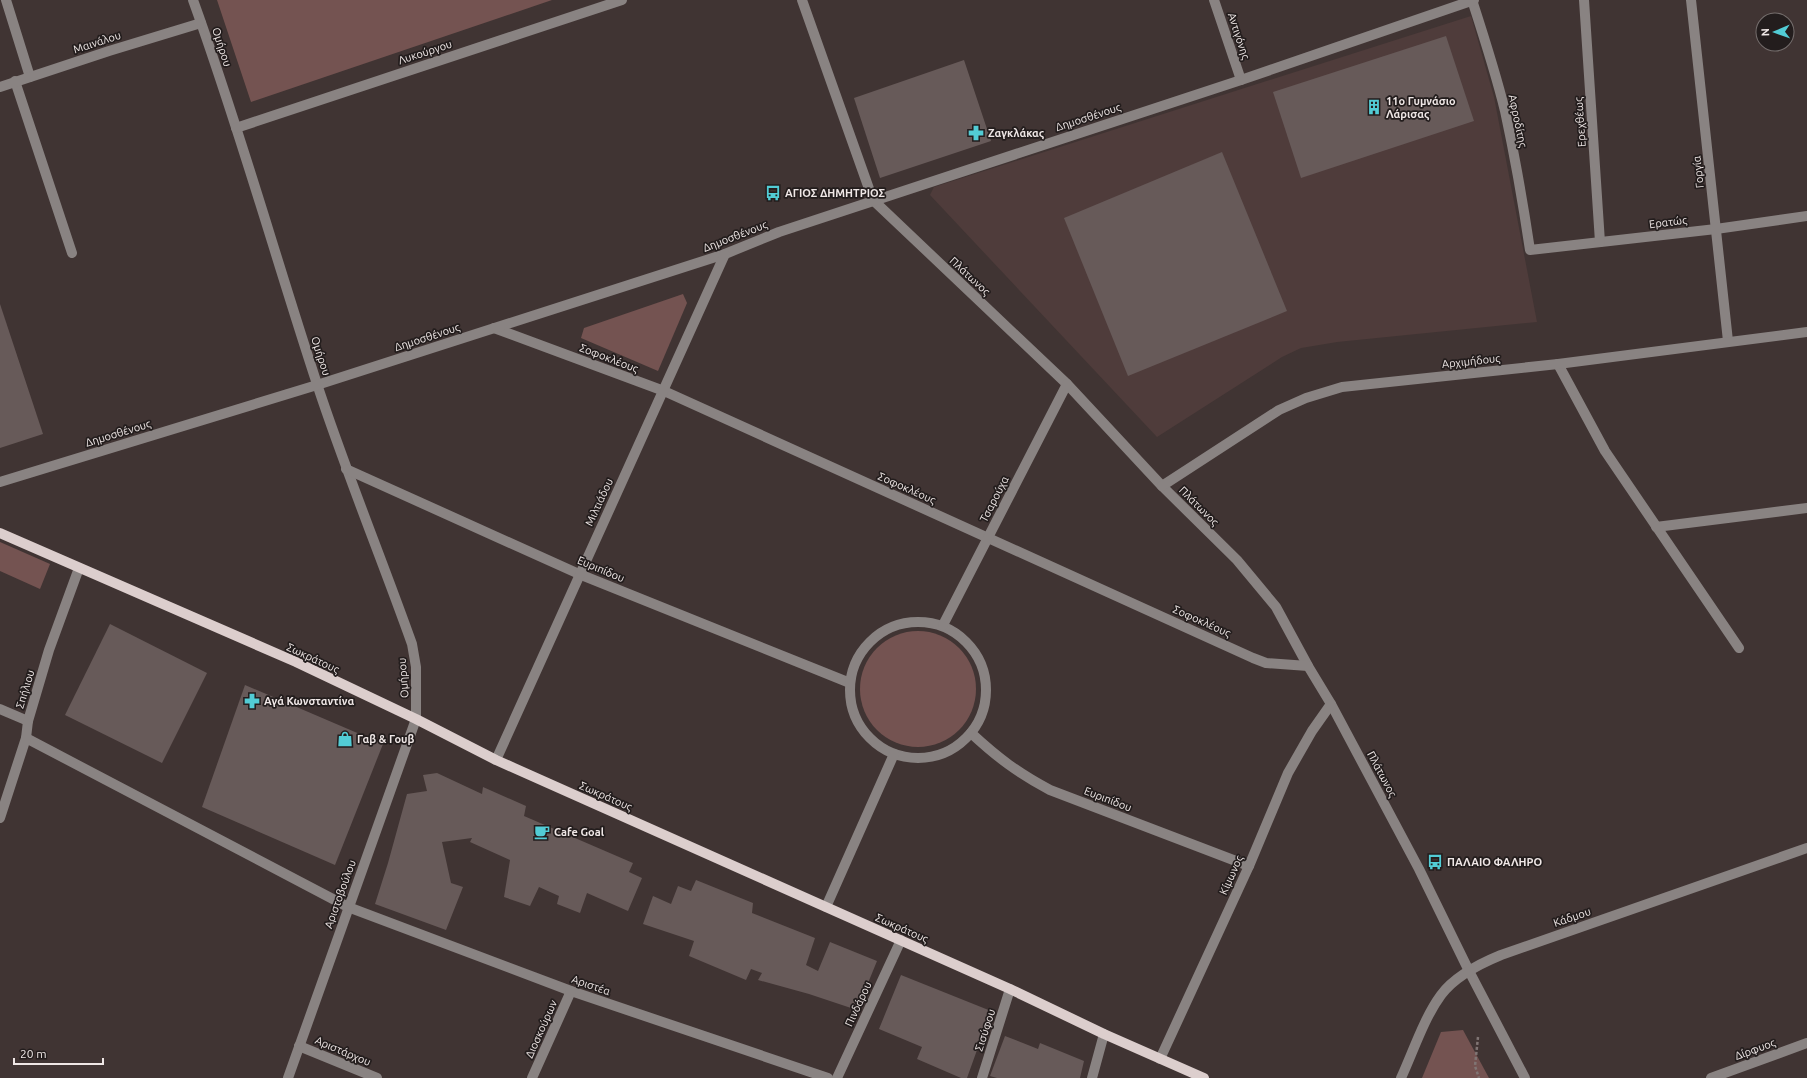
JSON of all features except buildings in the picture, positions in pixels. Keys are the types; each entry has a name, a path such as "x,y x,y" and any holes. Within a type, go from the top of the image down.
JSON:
{"main road":[{"name":"Σωκράτους","path":"0,533 296,662 416,719 496,760 901,940 1010,989 1104,1034 1204,1078"}],"street":[{"path":"6,0 30,77"},
{"name":"Ομήρου","path":"193,0 236,128 317,385 346,468 412,644 416,667 416,719"},
{"name":"Λυκούργου","path":"236,128 622,0"},
{"name":"Πλάτωνος","path":"802,0 873,200 1067,384 1162,486 1224,547 1276,607 1308,666 1331,704 1419,869 1469,971 1525,1078"},
{"name":"Αντιγόνης","path":"1214,0 1241,80"},
{"name":"Δημοσθένους","path":"0,482 317,385 725,254 779,232 873,200 1241,80 1473,0"},
{"name":"Αφροδίτης","path":"1473,0 1493,65 1505,112 1530,250"},
{"name":"Ερεχθέως","path":"1584,0 1600,242"},
{"name":"Γοργία","path":"1691,0 1728,341"},
{"name":"Μαινάλου","path":"0,87 201,23"},
{"path":"16,81 72,253"},
{"name":"Ερατώς","path":"1530,250 1716,229 1807,216"},
{"name":"Μιλτιάδου","path":"496,760 725,254"},
{"name":"Σοφοκλέους","path":"494,328 664,391 1266,663 1283,666 1308,666"},
{"name":"Αρχιμήδους","path":"1162,486 1279,410 1326,391 1342,387 1558,364 1807,332"},
{"path":"1558,364 1605,451 1739,648"},
{"name":"Τσαρούχα","path":"943,626 987,537 1067,384"},
{"name":"Ευριπίδου","path":"346,468 579,574 850,683"},
{"path":"1656,527 1807,508"},
{"name":"Σπήλιου","path":"0,818 26,738 28,721 55,631 79,568"},
{"path":"920,621 943,626 960,635 972,648 982,664 986,682 986,701 980,719 971,733 953,749 934,757 914,758 894,754 877,745 864,731 854,714 850,695 850,683 854,667 860,654 876,636 897,624 920,621"},
{"name":"Κίμωνος","path":"1160,1059 1249,866 1288,773 1312,730 1331,704"},
{"path":"0,709 28,721"},
{"name":"Αριστοβούλου","path":"288,1078 416,719"},
{"name":"Ευριπίδου","path":"971,733 1008,766 1026,778 1050,790 1249,866"},
{"name":"Αριστέα","path":"26,738 348,907 572,991 828,1078"},
{"path":"826,907 894,754"},
{"name":"Κάδμου","path":"1401,1078 1430,1014 1441,995 1453,983 1481,964 1501,955 1807,848"},
{"name":"Πινδάρου","path":"837,1078 901,940"},
{"name":"Σισύφου","path":"982,1078 1010,989"},
{"name":"Διοσκούρων","path":"532,1078 572,991"},
{"path":"1092,1078 1104,1034"},
{"name":"Δίρφυος","path":"1711,1078 1807,1043"},
{"name":"Αριστάρχου","path":"299,1046 377,1078"}],"path":[{"path":"1478,1037 1475,1066 1479,1078"}],"shaded area":[{"path":"217,0 552,0 251,102"},
{"path":"1471,16 1494,97 1537,322 1337,342 1301,348 1282,357 1157,437 930,195 934,187"},
{"path":"683,294 687,303 658,371 581,338 584,328"},
{"path":"0,542 50,564 40,589 0,571"},
{"path":"918,631 929,632 940,636 959,648 971,667 975,678 975,700 971,711 959,730 940,742 929,746 918,747 907,746 896,742 877,730 865,711 861,700 860,689 861,678 865,667 877,648 896,636 907,632"},
{"path":"1463,1030 1489,1078 1422,1078 1441,1032"}],"place":[{"name":"11ο Γυμνάσιο Λάρισας","path":"1374,107"},
{"name":"Ζαγκλάκας","path":"976,133"},
{"name":"ΑΓΙΟΣ ΔΗΜΗΤΡΙΟΣ","path":"773,193"},
{"name":"Αγά Κωνσταντίνα","path":"252,701"},
{"name":"Γαβ & Γουβ","path":"345,739"},
{"name":"Cafe Goal","path":"542,832"},
{"name":"ΠΑΛΑΙΟ ΦΑΛΗΡΟ","path":"1435,862"}]}
